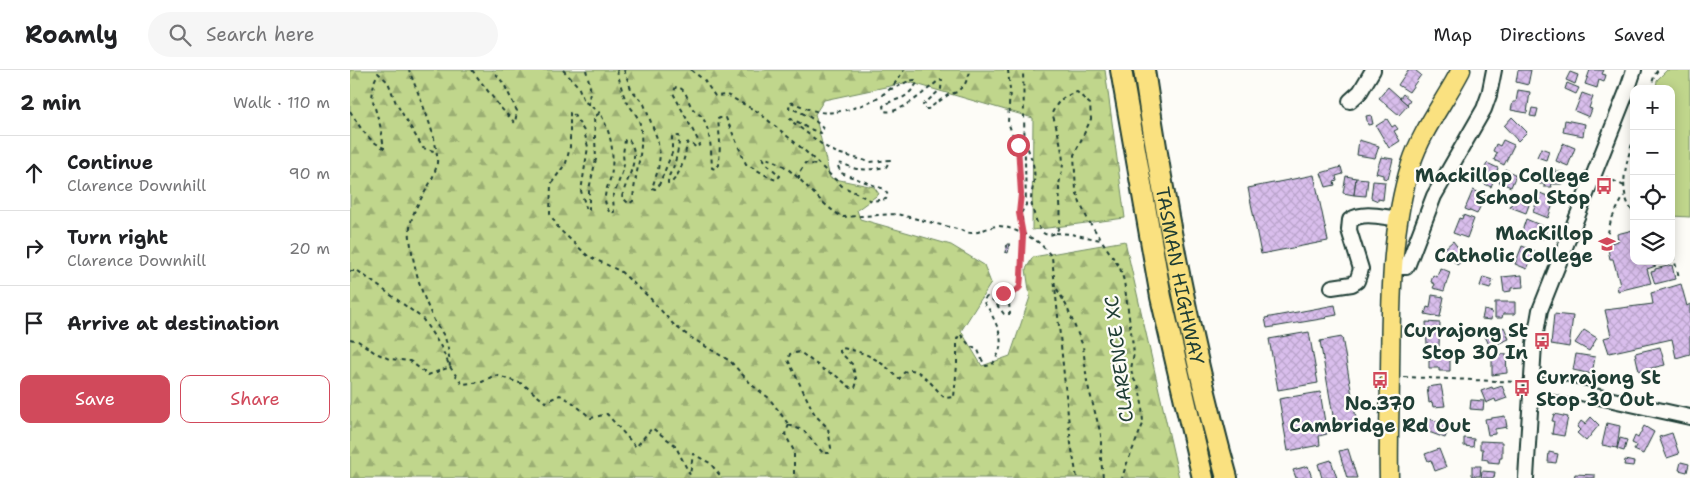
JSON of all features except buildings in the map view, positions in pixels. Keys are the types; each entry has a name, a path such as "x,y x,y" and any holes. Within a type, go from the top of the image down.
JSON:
{"highway":[{"name":"TASMAN HIGHWAY","path":"1121,70 1161,297 1203,478"},
{"name":"TASMAN HIGHWAY","path":"1144,70 1176,260 1197,359 1227,478"}],"main road":[{"path":"1389,478 1390,376 1394,267 1398,219 1411,164 1422,137 1461,70"}],"street":[{"path":"1350,101 1360,92 1373,70"},
{"path":"1394,267 1403,267 1408,264 1434,196 1484,109 1494,70"},
{"path":"1526,478 1534,344 1540,310 1634,70"},
{"path":"1332,287 1352,284 1356,281 1361,269 1349,230 1350,220 1356,216 1366,215 1398,219"},
{"path":"1531,382 1690,416"}],"path":[{"path":"409,70 438,152 437,166 428,187 411,216 410,236 420,285 433,318 446,341 450,367"},
{"path":"472,70 500,107 515,123 517,111 504,84 493,70"},
{"path":"563,70 578,86 584,101 600,113 610,137 613,150 612,171 604,194 605,205 610,213 614,212 613,197 623,170 625,140 628,139 634,150 631,177 622,197 629,204 633,201 633,189 640,161 641,143 639,122 625,99 617,70"},
{"path":"586,70 590,85 590,105"},
{"path":"624,70 631,89 644,104 657,138 660,155 658,170 652,188 655,189 659,185 672,153 672,137 679,136 680,141 674,166 668,176 668,183 671,184 686,157 687,143 689,142 696,148 700,144 673,93 676,87 680,87 685,92 693,109 701,116 707,127 712,151 712,168 714,169 719,165 718,119 726,118 746,164 776,180 780,176 763,158 768,158 781,165 799,179 819,200 844,217 897,214 960,230 968,234 1001,225 1038,242 1052,256 1071,444 1077,478"},
{"path":"692,70 704,80 715,96 728,96 758,112 804,150 842,186 872,201 886,200 888,195 884,189 841,173 837,164 841,163 856,169 870,170 886,167 890,160 870,162 837,153 824,146 790,120 795,120 807,128 821,133 824,130 814,120 799,111 789,108 790,102 818,112 848,110 889,89 904,70"},
{"path":"889,89 896,89 911,80 917,82 907,95 898,100 892,100 883,106 886,112 901,108 942,80 941,89 923,105 925,109 928,109 948,95 956,92 965,84 971,70"},
{"path":"1008,70 1010,90 1008,122 1013,136 1025,141 1034,169 1035,183 1031,201 1039,229 1049,236 1056,233 1071,234 1101,240"},
{"path":"600,113 594,117 596,159 589,189 589,210 587,211 581,191 588,147 579,121 572,112 570,113 570,147 566,163 551,184 550,214 559,229 588,256 620,271 650,298 674,325 730,361 753,386 769,398 789,425 804,431 823,453 829,453 831,448 828,428 815,415 788,360 790,354 800,352 824,370 835,375 849,387 855,388 857,382 852,364 840,352 840,349 867,354 884,364 899,379 905,372 912,370 922,375 945,398 954,397 957,365 956,339 960,334 970,346 978,350 986,366 992,365 996,359 1002,339 983,300 987,298 993,300 1004,314 1010,314 1009,303 1002,299 998,293 999,291 1010,293 1020,287 1023,235 1022,213 1026,205 1023,70"},
{"path":"1651,85 1658,70"},
{"path":"350,111 373,143 384,148 372,98 374,82 378,73 388,82 396,104 423,148 438,152"},
{"name":"CLARENCE XC","path":"1056,233 1060,216 1059,188 1063,162 1057,126 1052,113 1064,96 1077,92 1090,104 1090,120 1074,155 1076,190 1088,220 1120,268 1124,281 1134,353 1131,369 1133,378 1139,387 1142,404 1143,424 1126,463 1122,478"},
{"path":"1023,235 1019,213 1021,194 1018,145 1025,141"},
{"path":"1630,150 1624,186 1624,196 1630,208"},
{"path":"799,179 805,163 818,165"},
{"path":"1594,172 1624,186"},
{"path":"1606,241 1610,220 1624,196"},
{"path":"1675,262 1679,277"},
{"path":"350,271 358,271 422,318 462,384 482,382 494,375 523,384 545,402 560,395 572,402 591,418 607,414 636,447 652,428 675,445 690,475 694,454 710,463 722,478"},
{"name":"CLARENCE XC","path":"1056,287 1066,305 1083,346 1087,382 1101,435 1101,459 1104,478"},
{"path":"350,339 358,341 389,359 410,361 428,376 450,367"},
{"path":"1390,376 1531,382"},
{"path":"789,425 784,434 794,452 794,474 796,478"}],"green space":[{"path":"350,70 1105,70 1125,218 1032,230 1033,118 909,82 824,100 815,114 830,178 874,187 879,194 857,210 860,219 951,245 984,265 991,283 961,331 982,366 1010,356 1030,297 1026,269 1033,257 1125,241 1179,478 350,478"},
{"path":"1667,70 1690,70 1690,217 1675,216 1675,85 1656,85 1657,80"}],"place":[{"name":"Mackillop College School Stop","path":"1604,186"},
{"name":"MacKillop Catholic College","path":"1607,244"},
{"name":"Currajong St Stop 30 In","path":"1542,341"},
{"name":"No.370 Cambridge Rd Out","path":"1380,380"},
{"name":"Currajong St Stop 30 Out","path":"1522,388"}],"route":[{"path":"1003,293 1016,291 1020,287 1023,235 1019,213 1021,194 1018,145"}]}
